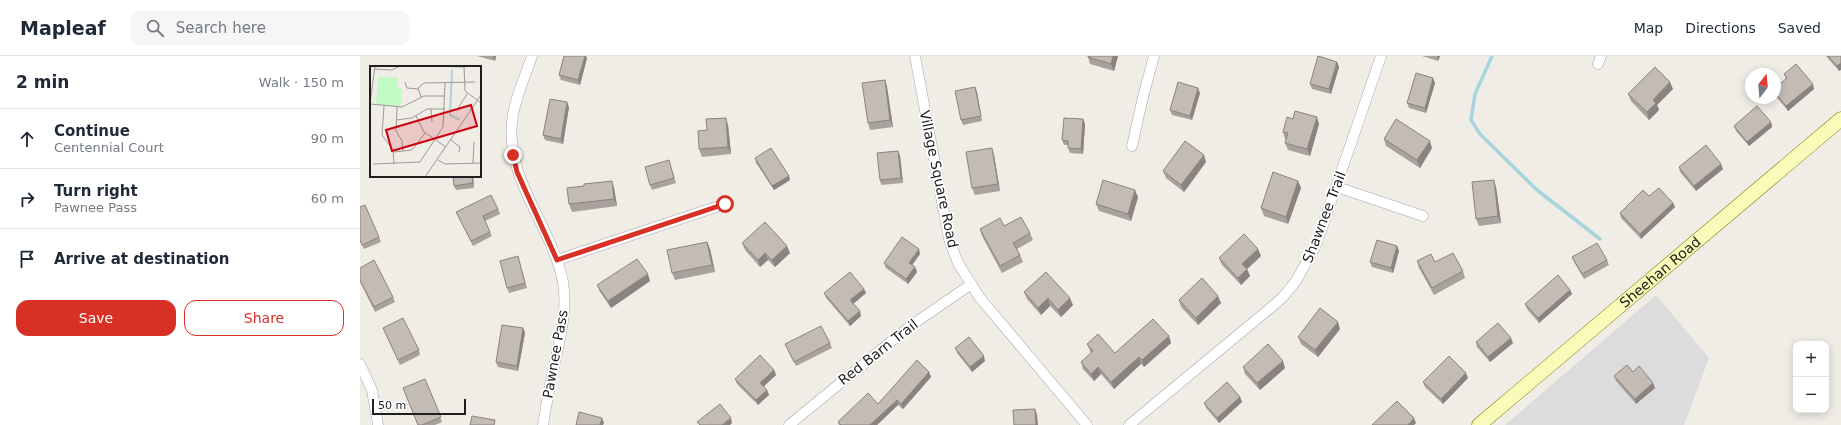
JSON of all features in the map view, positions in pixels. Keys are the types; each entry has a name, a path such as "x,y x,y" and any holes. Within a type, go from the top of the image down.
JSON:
{"street":[{"name":"Pawnee Pass","path":"532,56 515,105 511,139 517,172 557,260 563,283 564,316 543,425"},
{"name":"Village Square Road","path":"915,56 949,239 958,263 980,298 1087,425"},
{"path":"1132,146 1154,56"},
{"name":"Shawnee Trail","path":"1129,425 1283,297 1296,281 1316,245 1381,56"},
{"name":"Sheehan Road","path":"1479,425 1841,119"},
{"path":"1337,187 1423,216"},
{"path":"557,260 725,204"},
{"name":"Red Barn Trail","path":"789,425 909,327 970,284"},
{"path":"360,364 372,390 378,425"}],"shaded area":[{"path":"1656,295 1709,358 1684,425 1505,425"}],"building":[{"path":"564,56 585,56 578,80 559,75"},
{"path":"1088,56 1113,56 1111,64"},
{"path":"1318,56 1337,62 1329,89 1310,84"},
{"path":"1828,56 1841,56 1841,63 1837,66"},
{"path":"1796,64 1813,84 1786,106 1781,100 1781,83 1787,78 1784,74"},
{"path":"1655,67 1670,82 1653,100 1656,103 1647,112 1628,94"},
{"path":"1416,73 1433,78 1425,108 1407,103"},
{"path":"885,80 890,120 868,123 862,83"},
{"path":"1178,82 1198,88 1190,116 1170,110"},
{"path":"975,87 981,116 961,120 955,91"},
{"path":"550,99 567,102 561,139 543,135"},
{"path":"1757,106 1771,122 1747,142 1734,126"},
{"path":"1295,111 1317,117 1307,149 1285,143 1288,133 1283,132 1287,117 1293,119"},
{"path":"726,118 728,147 699,149 698,131 707,130 706,119"},
{"path":"1064,118 1083,119 1081,149 1068,148 1068,141 1062,140"},
{"path":"1396,119 1430,141 1417,160 1384,139"},
{"path":"1185,141 1204,155 1181,185 1163,171"},
{"path":"1706,145 1721,164 1694,186 1679,167"},
{"path":"771,148 789,176 772,186 755,158"},
{"path":"992,148 998,184 972,188 966,152"},
{"path":"898,151 901,178 880,180 877,153"},
{"path":"669,160 674,178 650,185 645,167"},
{"path":"1273,172 1298,181 1286,217 1261,208"},
{"path":"453,177 472,177 473,183 454,186"},
{"path":"1103,180 1135,190 1128,214 1096,204"},
{"path":"1494,180 1498,216 1476,219 1472,182"},
{"path":"612,181 614,199 569,204 567,188 584,186 584,184"},
{"path":"1659,188 1673,203 1640,234 1620,213 1643,190 1649,196"},
{"path":"491,195 498,209 483,216 490,232 471,241 456,212"},
{"path":"365,205 379,237 362,245 360,240 360,207"},
{"path":"1021,217 1030,233 1013,243 1020,255 1000,266 980,229 1000,218 1004,226"},
{"path":"765,222 787,246 772,260 765,253 758,260 742,243"},
{"path":"1244,234 1258,249 1242,264 1247,269 1238,278 1219,258"},
{"path":"902,237 919,249 909,263 915,267 906,279 884,263"},
{"path":"1377,240 1397,246 1391,268 1370,262"},
{"path":"707,242 712,265 672,273 667,250"},
{"path":"1597,243 1607,260 1582,274 1572,257"},
{"path":"1453,253 1463,271 1432,288 1417,261 1431,254 1435,262"},
{"path":"518,256 525,283 507,288 500,261"},
{"path":"637,259 648,274 608,301 597,285"},
{"path":"374,260 393,297 374,307 360,280 360,268"},
{"path":"850,272 864,289 850,300 860,311 848,321 824,293"},
{"path":"1046,272 1070,298 1058,310 1048,298 1038,308 1024,292"},
{"path":"1558,275 1570,290 1538,318 1525,304"},
{"path":"1202,278 1218,296 1196,318 1179,300"},
{"path":"1320,308 1338,322 1315,350 1298,337"},
{"path":"403,318 419,350 398,360 383,328"},
{"path":"1153,319 1169,336 1142,360 1139,357 1111,382 1098,367 1091,374 1081,362 1093,351 1087,344 1098,334 1115,353"},
{"path":"1498,323 1511,338 1488,357 1476,342"},
{"path":"502,325 523,328 517,366 496,362"},
{"path":"821,326 830,343 794,362 785,344"},
{"path":"969,337 984,356 970,367 955,348"},
{"path":"1268,344 1283,361 1257,383 1243,367"},
{"path":"760,355 774,370 760,383 767,390 756,400 735,379"},
{"path":"1449,356 1466,373 1441,399 1423,382"},
{"path":"917,360 929,372 901,404 897,400 870,425 841,425 838,422 868,393 878,404"},
{"path":"1627,365 1633,372 1639,366 1653,383 1635,399 1614,376"},
{"path":"425,379 441,417 422,425 418,425 403,388"},
{"path":"1227,382 1240,397 1217,418 1204,403"},
{"path":"1397,401 1414,418 1408,425 1372,425"},
{"path":"720,404 731,418 722,425 700,425 697,422"},
{"path":"1035,409 1036,425 1014,425 1013,410"},
{"path":"579,412 602,418 600,425 576,425"},
{"path":"472,416 495,420 494,425 470,425"}],"waterway":[{"path":"1492,56 1475,94 1471,120 1480,134 1537,190 1600,239"}],"route":[{"path":"513,155 517,172 557,260 615,242 725,204"}]}
